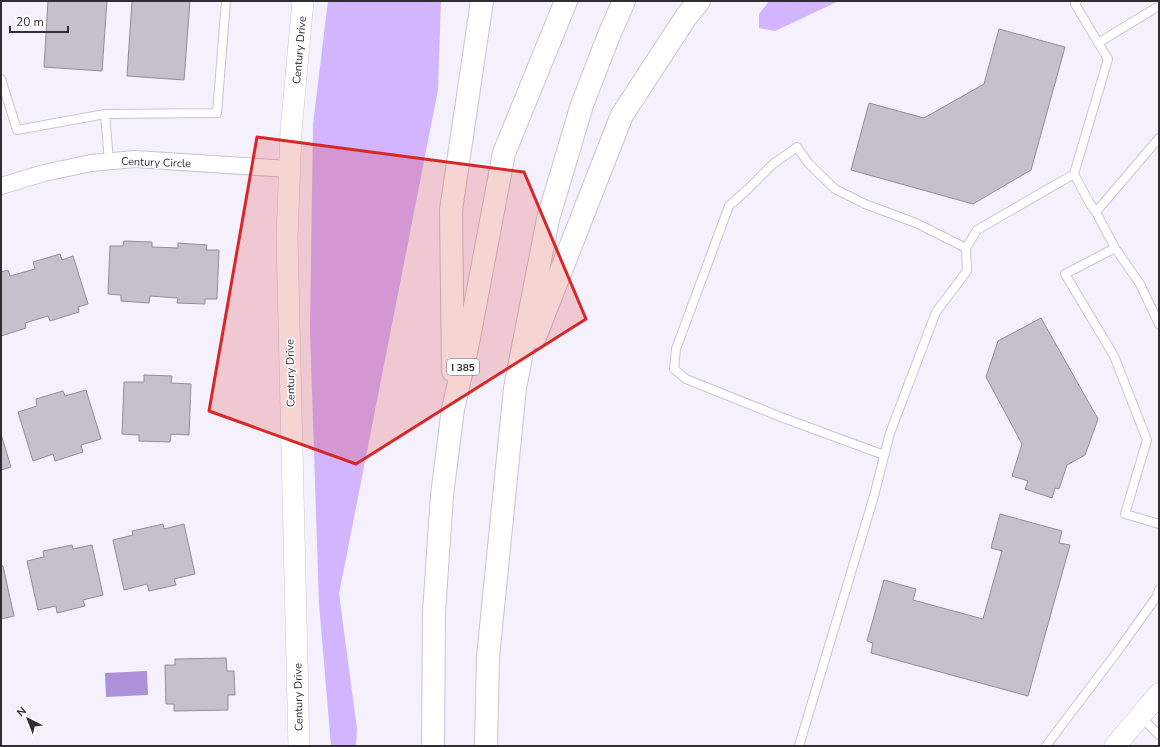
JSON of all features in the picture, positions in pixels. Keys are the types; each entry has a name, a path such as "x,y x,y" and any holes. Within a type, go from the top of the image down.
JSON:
{"highway":[{"path":"453,410 451,210 482,1"},
{"name":"I 385","path":"433,746 434,612 442,495 453,410 468,343 504,153 566,1"},
{"path":"486,746 488,657 516,388 548,218 582,105 608,35 624,1"},
{"path":"516,388 622,115 686,17 699,1"}],"street":[{"name":"Century Drive","path":"299,746 287,238 291,131 303,1"},
{"name":"Century Circle","path":"1,186 44,173 90,163 135,159 289,169"},
{"path":"1115,746 1159,694"}],"lane":[{"path":"1,79 17,130 105,114 217,113 226,1"},
{"path":"799,746 874,496 890,433 936,312 967,271 966,248 977,230 1074,174 1108,58 1076,4 1077,1"},
{"path":"1098,43 1159,6"},
{"path":"105,114 109,161"},
{"path":"1096,212 1159,138"},
{"path":"884,455 781,417 686,379 674,369 676,349 729,206 773,164 797,147 809,164 835,189 865,204 916,223 966,248"},
{"path":"1074,174 1115,248 1140,284 1159,324"},
{"path":"1115,248 1065,274 1114,356 1147,440 1125,514 1159,524"},
{"path":"1046,746 1120,648 1157,596 1159,590"},
{"path":"1140,717 1159,735"}],"highlighted area":[{"path":"257,137 524,172 586,319 356,464 209,411"}],"shaded area":[{"path":"328,1 441,1 438,90 339,594 357,729 356,746 331,746 319,604 310,331 313,124"},
{"path":"769,1 839,1 775,31 759,28 759,14"},
{"path":"147,671 148,695 106,697 105,673"}],"building":[{"path":"48,1 107,1 102,71 44,67"},
{"path":"132,1 190,1 184,80 127,76"},
{"path":"999,29 1065,47 1031,170 973,204 851,170 869,103 924,118 984,84"},
{"path":"124,241 152,242 152,247 178,248 178,243 207,245 206,250 219,250 217,299 205,299 205,304 177,303 178,298 150,296 149,303 121,301 121,295 108,294 110,246 123,246"},
{"path":"60,254 62,260 73,256 88,304 78,307 79,312 50,321 48,316 25,323 26,328 1,336 1,272 8,270 10,276 35,269 33,262"},
{"path":"1041,318 1098,419 1085,455 1067,465 1059,489 1055,488 1052,498 1025,489 1028,481 1012,476 1022,444 986,377 998,341"},
{"path":"144,375 172,376 171,383 191,384 189,435 171,434 170,442 139,441 139,435 122,434 124,382 144,382"},
{"path":"86,390 101,439 81,445 83,452 55,461 53,454 33,461 18,412 37,406 36,399 63,391 65,396"},
{"path":"1,434 11,467 1,470"},
{"path":"1000,514 1062,531 1059,543 1070,545 1028,696 871,653 873,643 867,641 884,580 916,589 913,600 983,619 1002,551 991,548"},
{"path":"163,524 164,529 184,524 195,574 174,579 176,585 149,591 147,584 124,590 113,540 133,535 132,531"},
{"path":"72,545 73,549 92,545 103,595 83,600 85,606 57,613 56,606 38,610 27,561 44,557 43,551"},
{"path":"1,566 3,566 14,616 1,619"},
{"path":"226,658 227,671 234,671 235,695 228,695 228,710 174,711 174,704 166,704 165,665 175,665 175,659"}]}
